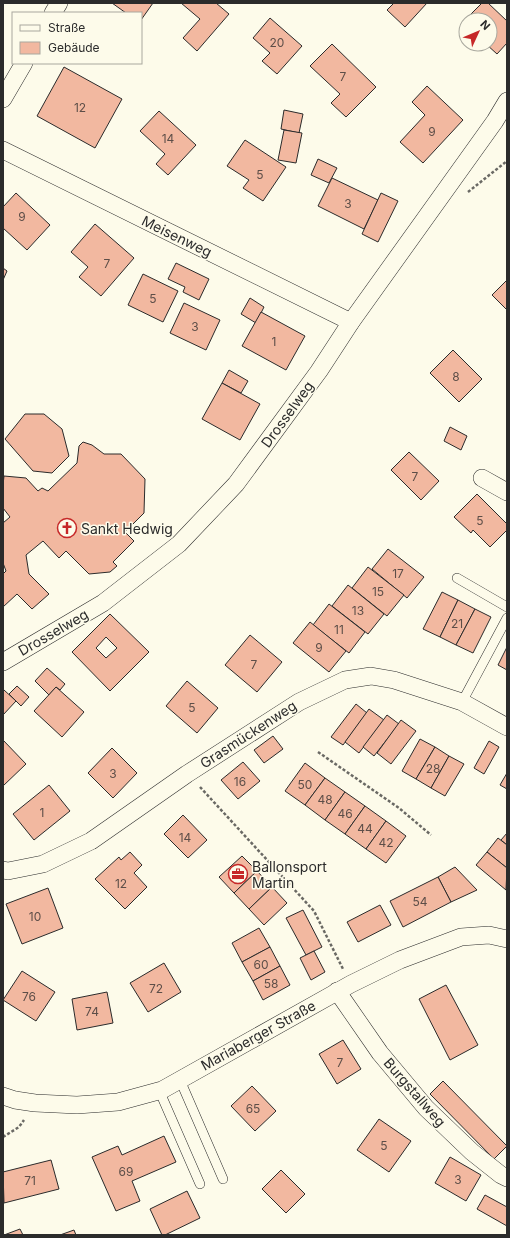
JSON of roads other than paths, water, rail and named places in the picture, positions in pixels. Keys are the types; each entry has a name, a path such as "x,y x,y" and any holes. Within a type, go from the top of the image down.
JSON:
{"street":[{"path":"54,12 59,3"},
{"path":"3,99 23,64"},
{"name":"Drosselweg","path":"3,662 103,603 179,544 236,484 319,371 351,322 496,121 507,101"},
{"name":"Meisenweg","path":"3,150 351,322"},
{"path":"482,478 507,492"},
{"name":"Grasmückenweg","path":"3,870 8,871 43,864 91,841 187,774 298,702 345,680 371,676 394,680 462,702 507,727"},
{"name":"Mariaberger Straße","path":"3,1096 15,1100 35,1103 77,1105 118,1102 162,1090 344,988 400,960 461,937 489,935 507,939"},
{"name":"Burgstallweg","path":"344,988 380,1053 426,1108 472,1152 507,1178"}],"lane":[{"path":"457,578 507,607"},
{"path":"462,702 507,618"},
{"path":"180,1080 223,1179"},
{"path":"158,1090 200,1184"}],"place":[{"name":"Sankt Hedwig","path":"67,528"},
{"name":"Ballonsport Martin","path":"238,874"}]}
